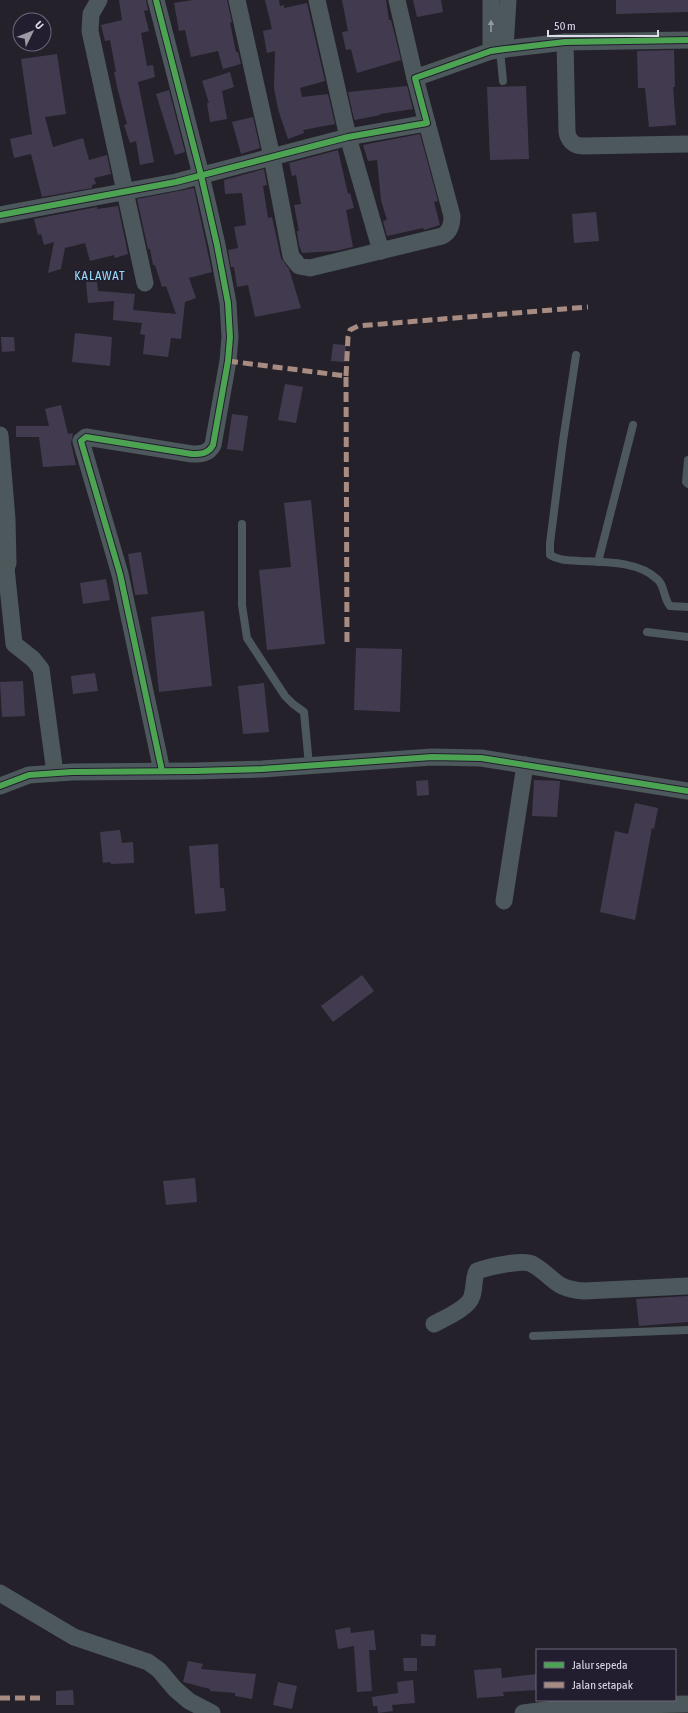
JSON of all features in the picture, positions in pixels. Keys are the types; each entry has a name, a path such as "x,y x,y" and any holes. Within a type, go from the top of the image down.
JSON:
{"street":[{"path":"99,0 91,14 90,30 145,284"},
{"path":"156,0 201,175 217,245 228,303 230,337 228,361 213,445 208,452 202,454 86,437 81,441 120,574 162,771"},
{"path":"237,0 272,157 292,256 299,266 310,268 442,236 448,232 452,225 452,216 415,78 397,0"},
{"path":"318,0 348,137 381,251"},
{"path":"491,0 498,50"},
{"path":"498,50 508,0"},
{"path":"415,78 498,50 565,42 688,40"},
{"path":"565,42 567,132 573,143 583,146 688,144"},
{"path":"0,215 125,193 348,137 427,123"},
{"path":"0,440 7,519 8,563 3,570 14,644 33,658 41,669 55,773"},
{"path":"0,786 29,775 55,773 262,768 432,757 481,758 688,791"},
{"path":"504,901 525,764"},
{"path":"434,1324 462,1308 472,1298 474,1277 477,1271 524,1262 532,1264 558,1284 570,1290 584,1291 688,1286"},
{"path":"0,1593 74,1637 148,1662 159,1670 175,1689 189,1701 212,1713"},
{"path":"523,1713 560,1711 578,1706 688,1704"}],"lane":[{"path":"498,50 503,81"},
{"path":"576,355 562,441 549,551 550,555 558,560 598,562 632,567 650,573 661,582 666,601 670,606 688,607"},
{"path":"598,562 633,425"},
{"path":"688,460 686,482 688,484"},
{"path":"242,524 242,605 247,638 285,696 304,712 309,765"},
{"path":"647,632 688,637"},
{"path":"533,1336 688,1330"}],"building":[{"path":"119,0 146,0 148,10 144,11 149,31 141,33 147,66 153,65 155,77 138,82 154,162 140,165 136,141 130,143 124,125 127,124 114,72 116,72 110,40 105,41 101,25 122,20"},
{"path":"193,0 227,0 236,52 238,52 241,64 223,69 218,51 191,57 185,30 179,31 174,3"},
{"path":"265,0 279,0 280,6 284,5 284,8 307,3 325,81 300,88 302,97 328,94 335,124 303,130 304,133 288,139 278,109 274,88 275,51 267,53 263,31 272,29"},
{"path":"342,0 386,0 389,20 391,20 401,60 357,73 351,49 346,50 342,32 348,31"},
{"path":"413,0 441,0 443,12 417,17"},
{"path":"616,0 688,0 688,12 616,14"},
{"path":"674,50 675,87 673,87 676,125 649,127 645,88 638,88 637,51"},
{"path":"57,54 66,114 45,117 53,147 83,138 89,160 107,155 111,174 94,178 96,184 92,185 92,188 42,197 31,154 14,158 10,139 32,134 21,59"},
{"path":"230,72 234,87 222,91 227,119 210,122 207,103 209,103 202,81"},
{"path":"407,86 413,109 354,119 348,92"},
{"path":"526,86 529,159 490,160 487,87"},
{"path":"169,90 185,152 175,155 156,94"},
{"path":"253,117 260,148 241,154 232,122"},
{"path":"420,134 438,201 434,202 440,225 424,230 423,228 387,236 383,221 387,220 381,200 377,160 368,161 363,145"},
{"path":"338,150 348,194 350,193 354,208 346,210 353,247 335,251 302,253 299,245 297,231 299,231 294,205 301,204 296,175 292,176 289,163"},
{"path":"264,169 267,185 263,186 268,218 272,217 281,258 289,269 301,308 255,317 248,285 237,287 234,267 231,267 228,250 238,248 234,227 246,225 242,193 225,194 224,180"},
{"path":"194,188 212,272 189,278 196,298 185,302 181,339 171,338 168,357 143,354 145,335 140,334 142,323 113,320 114,301 88,303 86,282 97,282 98,291 135,294 133,310 176,314 166,286 162,287 155,265 153,265 137,199"},
{"path":"118,206 128,254 115,258 114,255 90,261 85,243 65,248 61,269 48,273 54,242 44,245 41,234 38,235 34,219 97,207 97,209"},
{"path":"596,212 599,241 574,243 572,214"},
{"path":"75,333 112,337 110,366 72,362"},
{"path":"1,337 14,337 15,351 2,352"},
{"path":"333,344 346,345 345,362 331,361"},
{"path":"285,384 303,387 296,423 278,420"},
{"path":"61,405 68,434 73,433 71,443 76,465 43,467 39,437 16,437 16,426 49,426 45,409"},
{"path":"232,414 248,416 243,451 227,449"},
{"path":"311,500 325,644 267,650 259,570 291,567 284,503"},
{"path":"141,552 148,594 135,595 128,554"},
{"path":"106,579 110,600 83,604 80,583"},
{"path":"204,611 212,686 159,692 151,617"},
{"path":"356,648 402,649 400,712 354,710"},
{"path":"95,673 98,691 73,694 71,676"},
{"path":"23,681 25,716 2,717 0,682"},
{"path":"264,683 269,732 243,734 238,686"},
{"path":"428,780 429,795 417,796 416,781"},
{"path":"534,780 560,781 557,817 532,816"},
{"path":"635,803 658,808 654,829 652,828 635,920 600,912 615,831 628,834"},
{"path":"120,830 122,843 133,842 134,863 103,863 100,832"},
{"path":"218,844 220,888 224,888 226,911 195,914 189,846"},
{"path":"362,975 374,991 333,1022 321,1006"},
{"path":"195,1178 197,1202 166,1205 163,1181"},
{"path":"688,1296 688,1322 639,1326 636,1299"},
{"path":"350,1627 351,1633 374,1630 376,1650 369,1650 372,1691 357,1692 354,1646 338,1649 335,1630"},
{"path":"421,1634 436,1635 435,1646 421,1646"},
{"path":"403,1658 417,1658 417,1671 404,1671"},
{"path":"188,1661 203,1664 201,1669 256,1674 252,1699 235,1696 235,1693 210,1691 210,1689 183,1682"},
{"path":"501,1668 502,1678 536,1674 536,1690 503,1692 504,1696 477,1698 474,1670"},
{"path":"413,1680 415,1703 392,1705 393,1711 378,1713 377,1706 373,1706 372,1697 398,1693 397,1682"},
{"path":"278,1682 297,1686 292,1709 273,1705"},
{"path":"73,1690 74,1705 56,1705 56,1691"}],"marked path":[{"path":"346,376 348,337 350,330 358,326 588,307"},
{"path":"228,361 346,376 347,647"},
{"path":"0,1698 40,1698"}],"cycle path":[{"path":"156,0 201,175 217,245 228,303 230,337 228,361 213,445 207,452 192,454 86,437 81,441 120,574 162,771"},
{"path":"0,215 176,182 348,137 427,123 415,78 491,51 565,42 688,40"},
{"path":"0,786 29,775 72,772 262,769 432,757 481,758 688,791"}],"district":[{"name":"KALAWAT","path":"100,275"}]}
